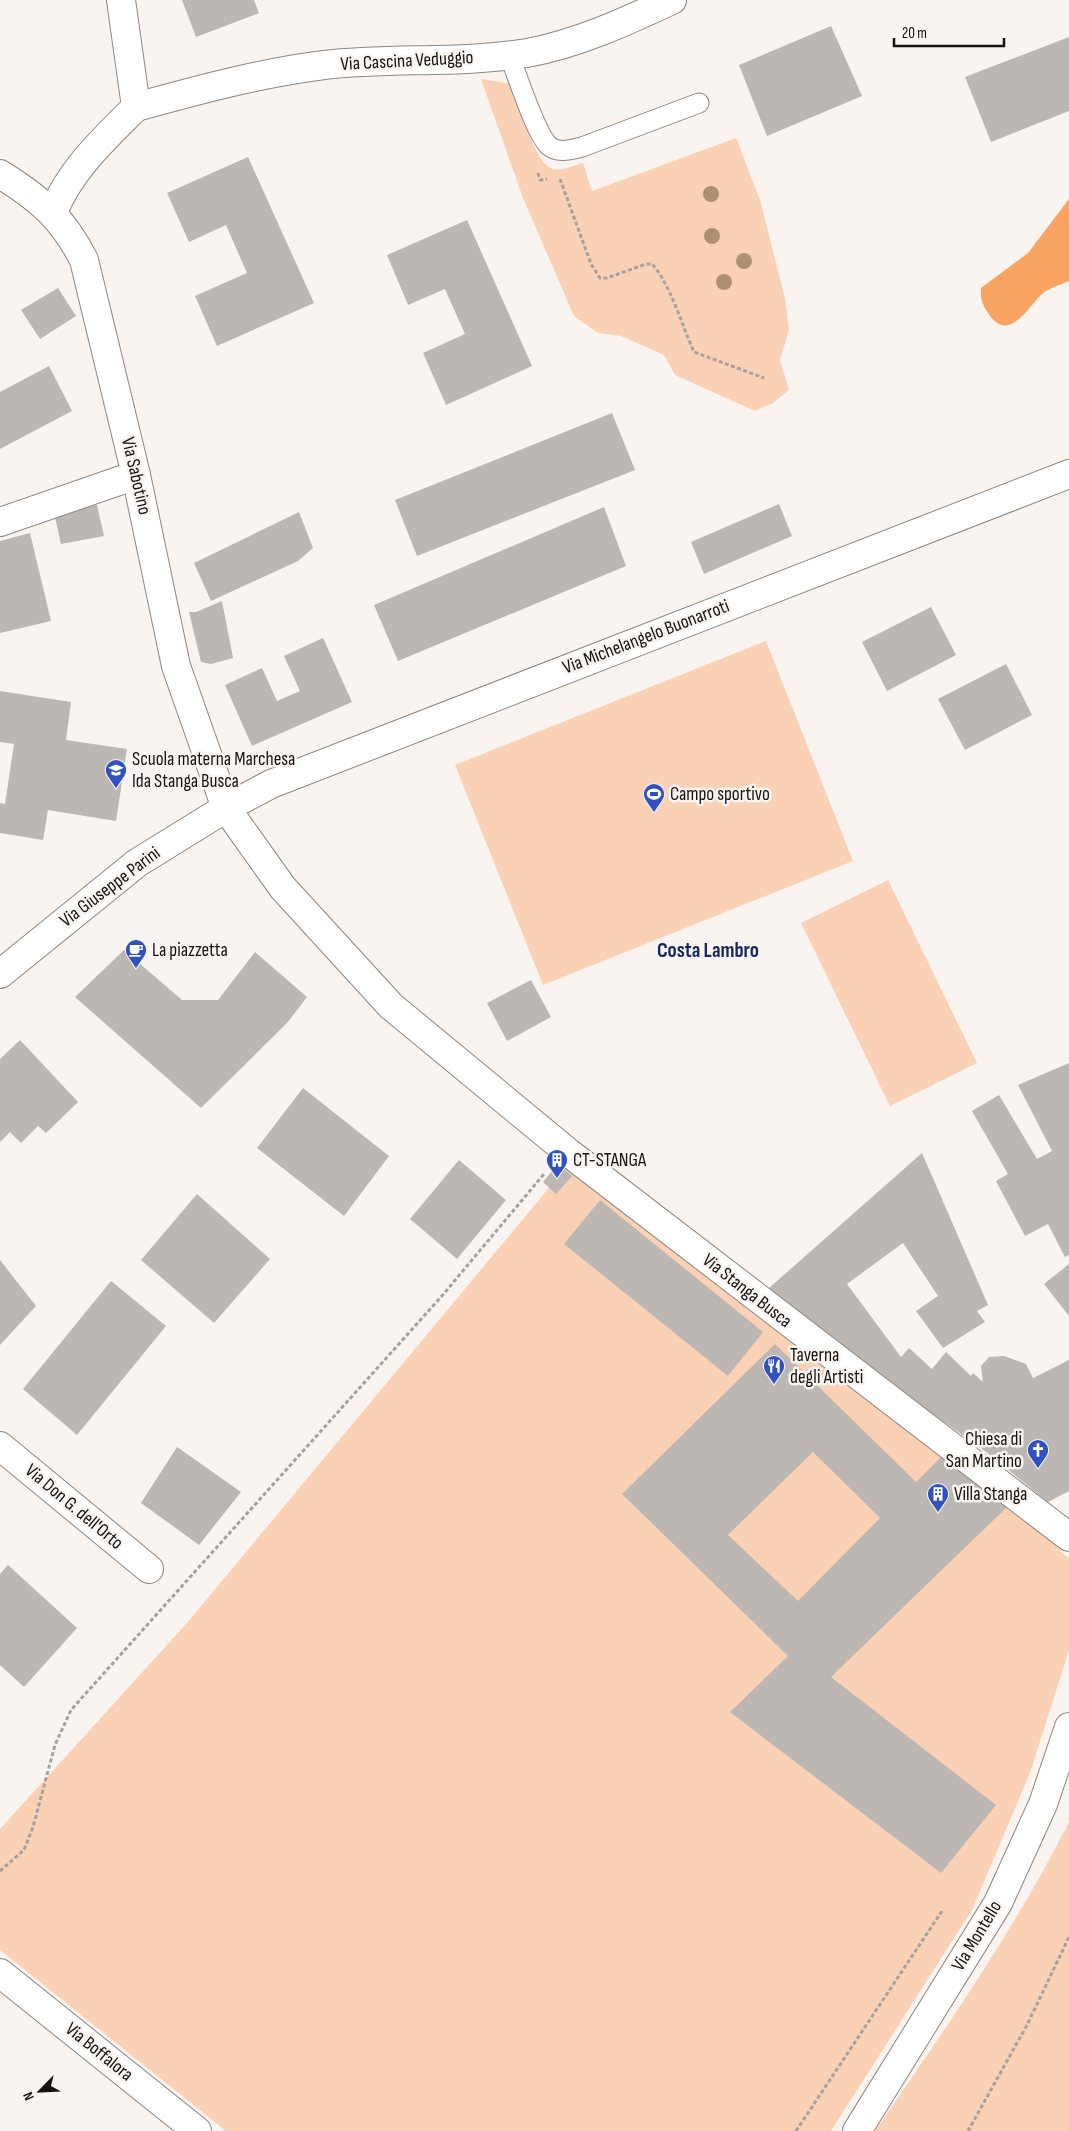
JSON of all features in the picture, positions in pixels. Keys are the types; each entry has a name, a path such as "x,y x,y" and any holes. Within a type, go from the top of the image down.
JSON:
{"street":[{"path":"53,212 64,186 80,164 136,107 121,0"},
{"name":"Via Cascina Veduggio","path":"136,107 232,81 323,65 454,60 528,52 573,40 632,19 672,0"},
{"name":"Via Sabotino","path":"0,174 30,192 53,212 71,235 84,260 136,475 176,666 226,808 283,888 391,1006 567,1151"},
{"name":"Via Michelangelo Buonarroti","path":"226,808 289,777 1069,474"},
{"path":"0,522 136,475"},
{"name":"Via Giuseppe Parini","path":"0,974 137,863 226,808"},
{"name":"Via Stanga Busca","path":"567,1151 1069,1537"},
{"name":"Via Don G. dell'Orto","path":"0,1446 149,1569"},
{"name":"Via Montello","path":"857,2131 998,1903 1043,1804 1069,1726"},
{"name":"Via Boffalora","path":"0,1973 198,2131"}],"lane":[{"path":"509,54 539,132 549,146 562,151 582,147 699,104"}],"path":[{"path":"537,171 540,180 559,177 591,264 600,278 607,278 639,266 652,264 658,270 694,352 764,378"},
{"path":"0,1871 24,1850 33,1827 55,1745 71,1710 441,1297 567,1151"},
{"path":"796,2131 942,1912"},
{"path":"968,2131 1026,2025 1069,1937"}],"shaded area":[{"path":"481,79 512,84 528,132 540,157 546,165 553,169 564,169 583,163 592,191 736,138 760,200 785,298 789,330 780,360 789,390 773,403 755,411 675,375 664,355 621,336 598,333 574,316 523,198"},
{"path":"1069,199 1069,281 1044,293 1018,320 1005,325 997,323 984,306 981,288 1028,253"},
{"name":"Campo sportivo","path":"766,641 853,861 543,985 455,765"},
{"path":"888,880 977,1063 890,1106 801,923"},
{"path":"568,1165 1021,1513 1069,1559 1069,1650 1030,1773 972,1910 831,2131 226,2131 0,1950 0,1829 186,1624"},
{"path":"1069,1822 1069,2131 875,2131 1002,1941"}],"building":[{"path":"182,0 254,0 259,13 196,37"},
{"path":"831,26 862,96 767,136 739,65"},
{"path":"1069,37 1069,111 991,142 965,77"},
{"path":"248,157 314,303 217,346 195,296 247,273 226,225 189,242 167,193"},
{"path":"467,220 532,366 446,405 423,353 465,334 445,289 408,305 387,255"},
{"path":"58,288 76,316 40,339 21,310"},
{"path":"49,366 72,411 0,449 0,392"},
{"path":"612,413 635,470 417,556 395,500"},
{"path":"779,504 792,536 704,574 691,542"},
{"path":"97,505 104,536 61,544 54,513"},
{"path":"604,507 626,566 398,661 374,605"},
{"path":"299,512 313,548 298,561 211,601 194,563"},
{"path":"30,533 51,621 0,633 0,541"},
{"path":"222,601 233,658 211,664 201,662 189,612 196,612"},
{"path":"931,607 956,655 887,691 862,642"},
{"path":"323,638 352,702 252,746 225,685 262,668 277,701 300,691 284,656"},
{"path":"1006,664 1032,715 965,750 938,699"},
{"path":"0,691 71,702 66,740 127,749 116,821 48,810 43,840 0,833 0,803 5,804 14,744 0,742"},
{"path":"124,950 182,1000 218,1000 255,952 307,997 287,1023 201,1108 75,997"},
{"path":"531,980 551,1017 507,1041 487,1003"},
{"path":"20,1040 78,1102 46,1133 38,1126 21,1143 10,1132 0,1142 0,1059"},
{"path":"1069,1063 1069,1255 1065,1257 1048,1224 1025,1236 996,1181 1008,1174 972,1111 999,1095 1037,1159 1052,1151 1018,1085"},
{"path":"303,1088 389,1156 344,1216 257,1148"},
{"path":"922,1153 988,1305 977,1311 985,1322 943,1348 916,1311 938,1296 903,1243 847,1284 901,1357 909,1348 932,1369 946,1352 971,1376 973,1373 983,1382 981,1366 989,1357 1004,1356 1026,1364 1033,1378 1069,1360 1069,1491 1048,1502 981,1448 937,1417 930,1424 760,1296"},
{"path":"459,1160 506,1200 457,1259 410,1219"},
{"name":"CT-STANGA","path":"558,1164 572,1176 556,1194 543,1182"},
{"path":"197,1194 270,1259 214,1323 141,1260"},
{"path":"600,1200 763,1332 728,1376 564,1244"},
{"path":"0,1260 36,1306 0,1345"},
{"path":"1069,1264 1069,1316 1044,1284"},
{"path":"111,1281 166,1326 77,1435 23,1389"},
{"name":"Villa Stanga","path":"775,1344 916,1482 944,1454 1007,1507 831,1677 996,1805 941,1873 730,1712 788,1656 622,1494","holes":["813,1452 880,1518 798,1601 728,1535"]},
{"path":"177,1447 241,1492 199,1545 141,1503"},
{"path":"8,1565 77,1628 24,1687 0,1665 0,1574"}],"place":[{"name":"Scuola materna Marchesa Ida Stanga Busca","path":"116,789"},
{"name":"Campo sportivo","path":"654,813"},
{"name":"La piazzetta","path":"136,969"},
{"name":"CT-STANGA","path":"557,1179"},
{"name":"Taverna degli Artisti","path":"774,1385"},
{"name":"Chiesa di San Martino","path":"1038,1469"},
{"name":"Villa Stanga","path":"938,1513"}],"district":[{"name":"Costa Lambro","path":"708,950"}]}
